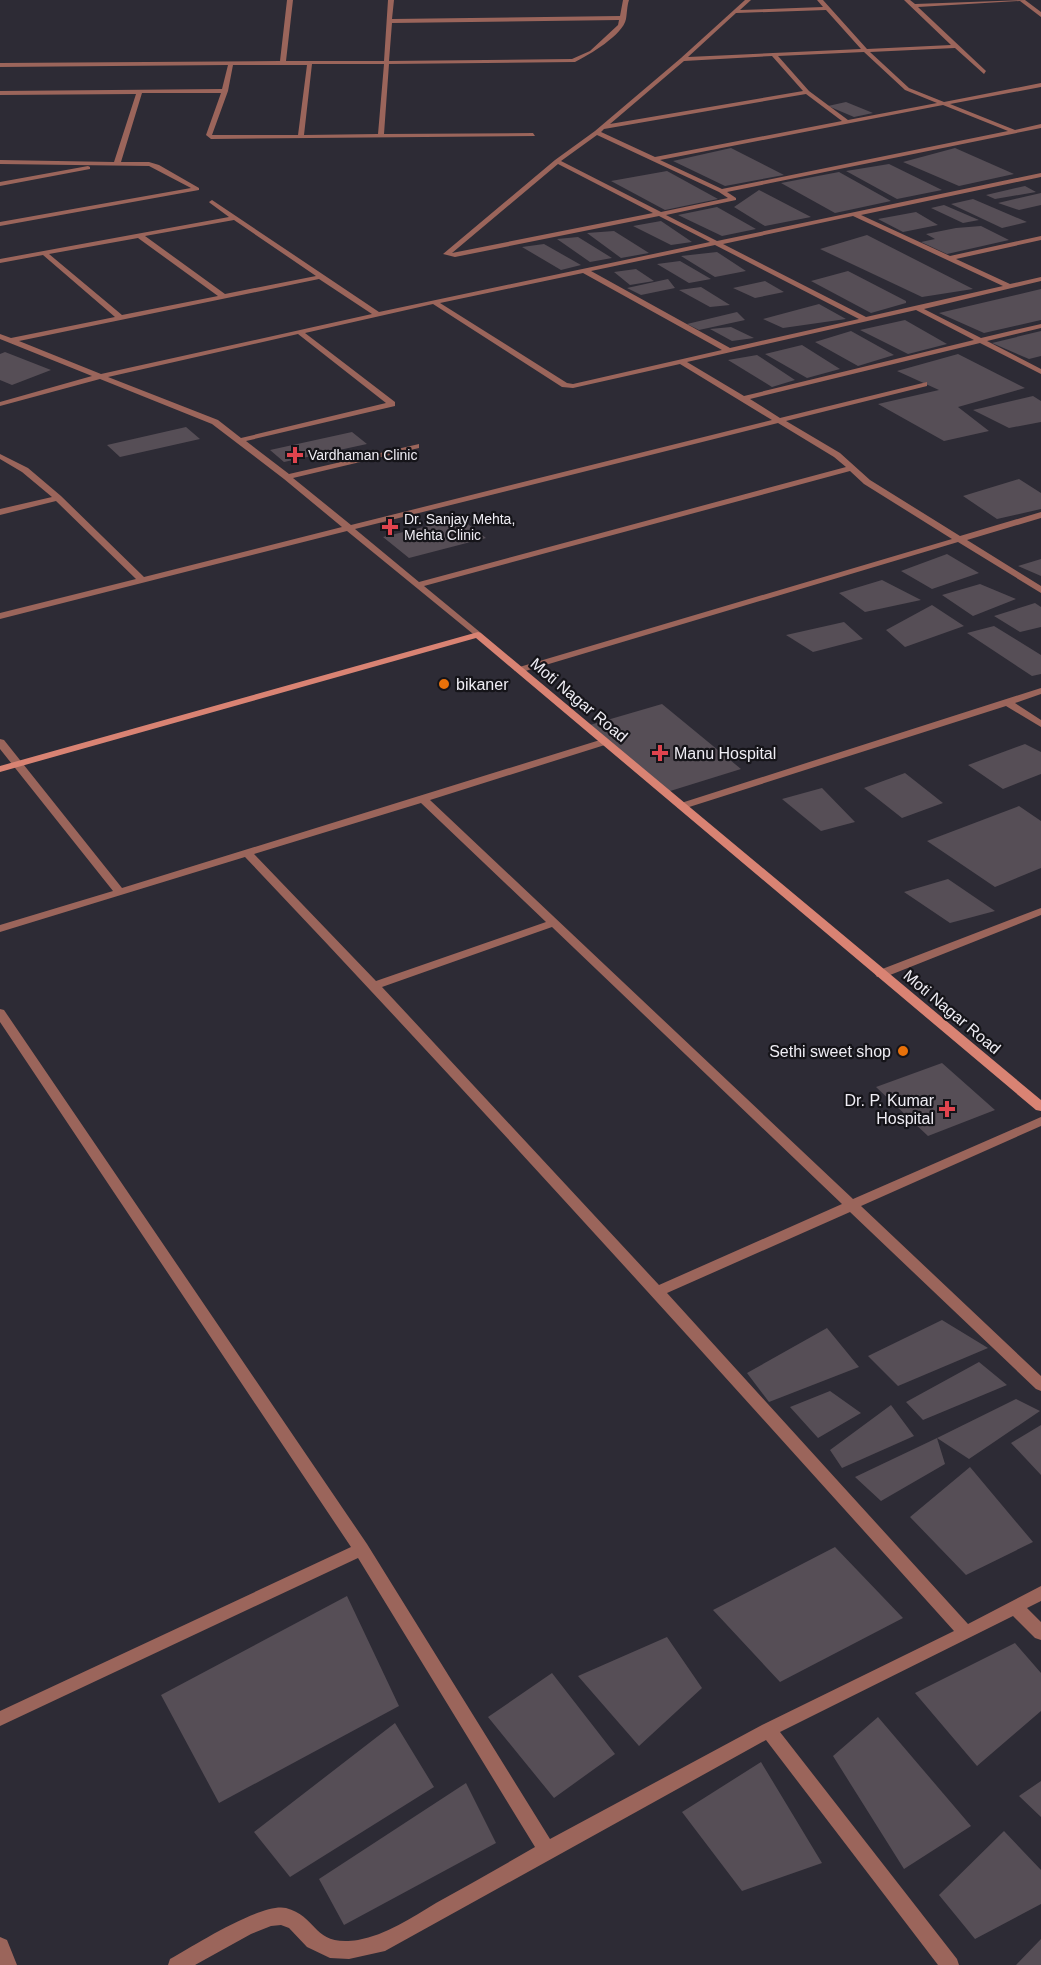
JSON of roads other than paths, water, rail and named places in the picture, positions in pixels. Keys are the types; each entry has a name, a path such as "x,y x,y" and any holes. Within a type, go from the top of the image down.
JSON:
{"street":[{"path":"283,63 290,0"},
{"path":"381,136 391,0"},
{"path":"0,65 573,61 599,46 621,26 626,0"},
{"path":"600,130 734,199 455,255 446,254 557,161 600,130 748,0"},
{"path":"820,0 865,50 907,89 940,104 1014,131"},
{"path":"907,0 984,72"},
{"path":"913,6 1021,0 1041,15"},
{"path":"734,12 827,8"},
{"path":"390,21 624,18"},
{"path":"683,59 956,46"},
{"path":"773,54 807,92 846,122"},
{"path":"301,137 310,62"},
{"path":"231,63 225,91 209,135 211,137 533,135"},
{"path":"655,159 1041,85"},
{"path":"0,93 225,91"},
{"path":"600,130 807,92"},
{"path":"117,163 139,93"},
{"path":"721,191 1041,126"},
{"path":"557,161 866,320"},
{"path":"0,162 117,163 157,166 197,189 0,224"},
{"path":"0,184 117,163"},
{"path":"0,404 100,376 377,314 1041,175"},
{"path":"212,202 319,277 377,314"},
{"path":"854,214 1009,286"},
{"path":"0,261 236,218"},
{"path":"139,235 223,296"},
{"path":"949,258 1041,238"},
{"path":"44,253 120,317"},
{"path":"585,271 730,351"},
{"path":"12,340 319,277"},
{"path":"434,302 566,385 583,386 1041,279"},
{"path":"917,308 1041,372"},
{"path":"742,399 1041,326"},
{"path":"241,440 392,404 298,332"},
{"path":"0,336 199,413 216,422 349,527 478,635"},
{"path":"683,363 837,455 867,482 958,541 1041,590"},
{"path":"0,616 924,384"},
{"path":"287,477 416,446"},
{"path":"0,456 25,471 58,498 142,580"},
{"path":"418,585 850,468"},
{"path":"0,512 58,498"},
{"path":"519,670 1041,515"},
{"path":"0,769 478,635"},
{"name":"Moti Nagar Road","path":"478,635 1041,1107"},
{"path":"682,806 1041,691"},
{"path":"1007,702 1041,724"},
{"path":"0,742 120,892"},
{"path":"0,929 604,742"},
{"path":"423,799 1041,1385"},
{"path":"247,854 374,987 657,1292 966,1633"},
{"path":"881,974 1041,911"},
{"path":"374,987 553,923"},
{"path":"0,1013 362,1549 547,1850"},
{"path":"657,1292 1041,1121"},
{"path":"0,1719 362,1549"},
{"path":"177,1965 254,1925 281,1916 294,1921 315,1942 332,1950 356,1949 385,1942 547,1850 768,1730 1016,1608 1041,1593"},
{"path":"1016,1608 1041,1633"},
{"path":"768,1730 950,1965"},
{"path":"0,1946 8,1965"}],"place":[{"name":"Vardhaman Clinic","path":"295,455"},
{"name":"Dr. Sanjay Mehta, Mehta Clinic","path":"390,527"},
{"name":"bikaner","path":"444,684"},
{"name":"Manu Hospital","path":"660,753"},
{"name":"Sethi sweet shop","path":"903,1051"},
{"name":"Dr. P. Kumar Hospital","path":"947,1109"}]}
